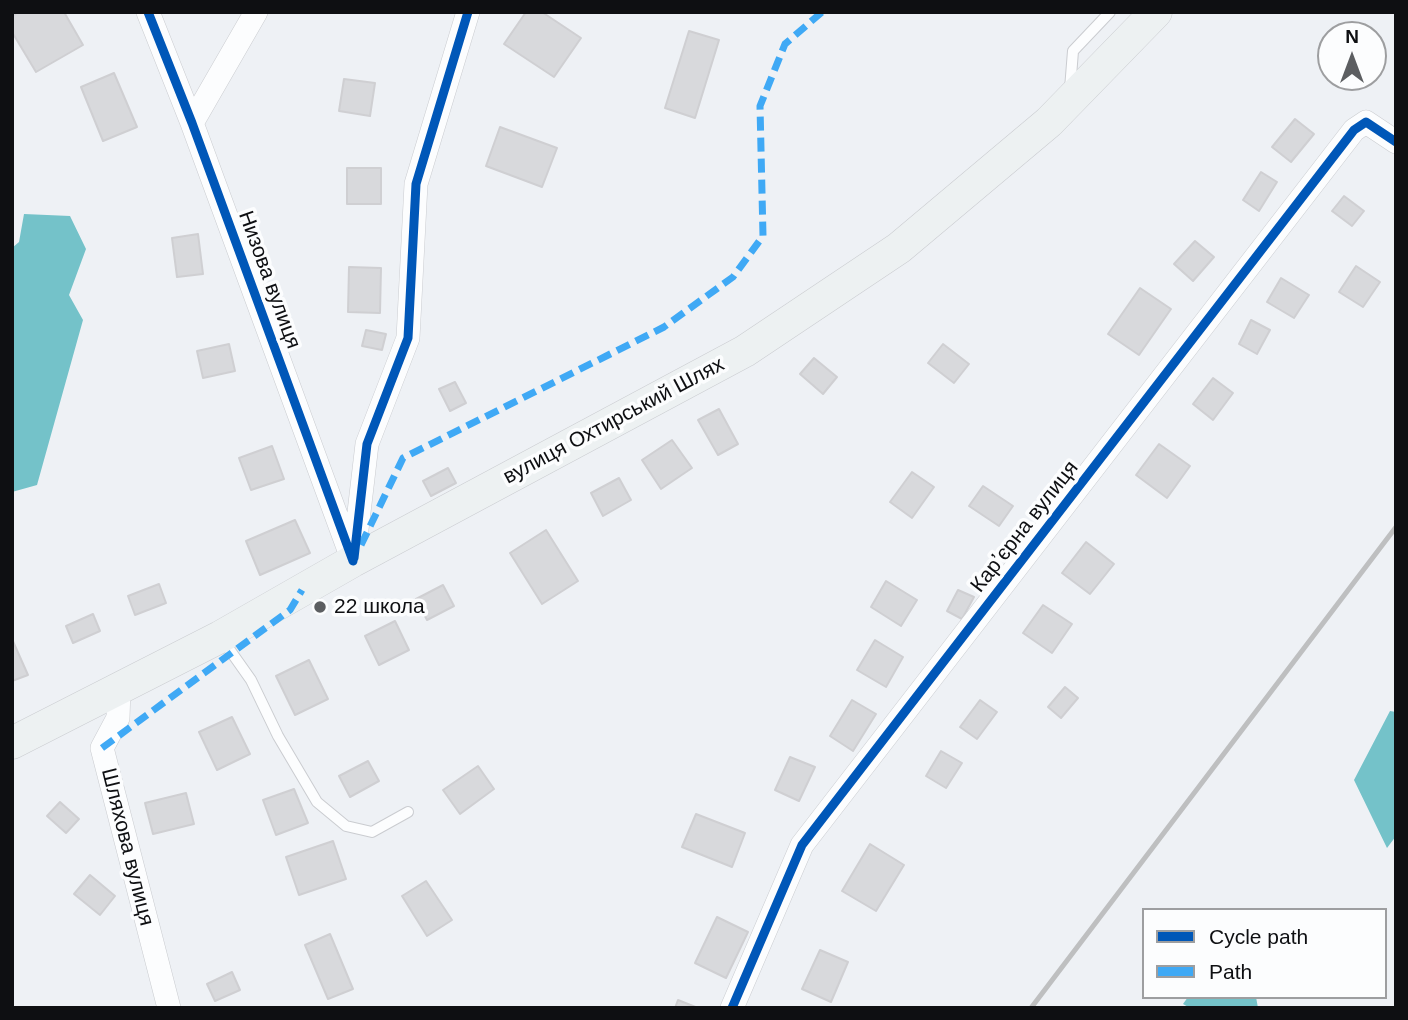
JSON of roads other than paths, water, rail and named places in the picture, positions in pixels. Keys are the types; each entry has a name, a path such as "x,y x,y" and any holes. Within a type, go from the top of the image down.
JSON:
{"main road":[{"name":"вулиця Охтирський Шлях","path":"12,743 220,637 353,561 745,351 899,248 1049,122 1156,12"}],"street":[{"name":"Низова вулиця","path":"148,12 192,123 353,561"},
{"path":"192,123 256,12"},
{"path":"353,561 367,444 408,338 416,184 468,12"},
{"name":"Карʼєрна вулиця","path":"732,1008 802,845 810,834 1354,130 1366,122 1396,142"},
{"name":"Шляхова вулиця","path":"119,689 118,718 102,748 169,1008"}],"lane":[{"path":"1069,101 1073,51 1110,12"},
{"path":"220,637 251,680 278,736 317,802 346,826 372,832 408,812"}],"water":[{"path":"24,214 70,216 86,249 69,295 83,320 37,485 12,492 12,248 19,242"},
{"path":"1390,711 1396,712 1396,836 1387,848 1354,780"},
{"path":"1187,999 1256,999 1258,1008 1190,1008 1183,1004"}],"railway":[{"path":"1031,1008 1396,527"}],"place":[{"name":"22 школа","path":"320,607"}]}
